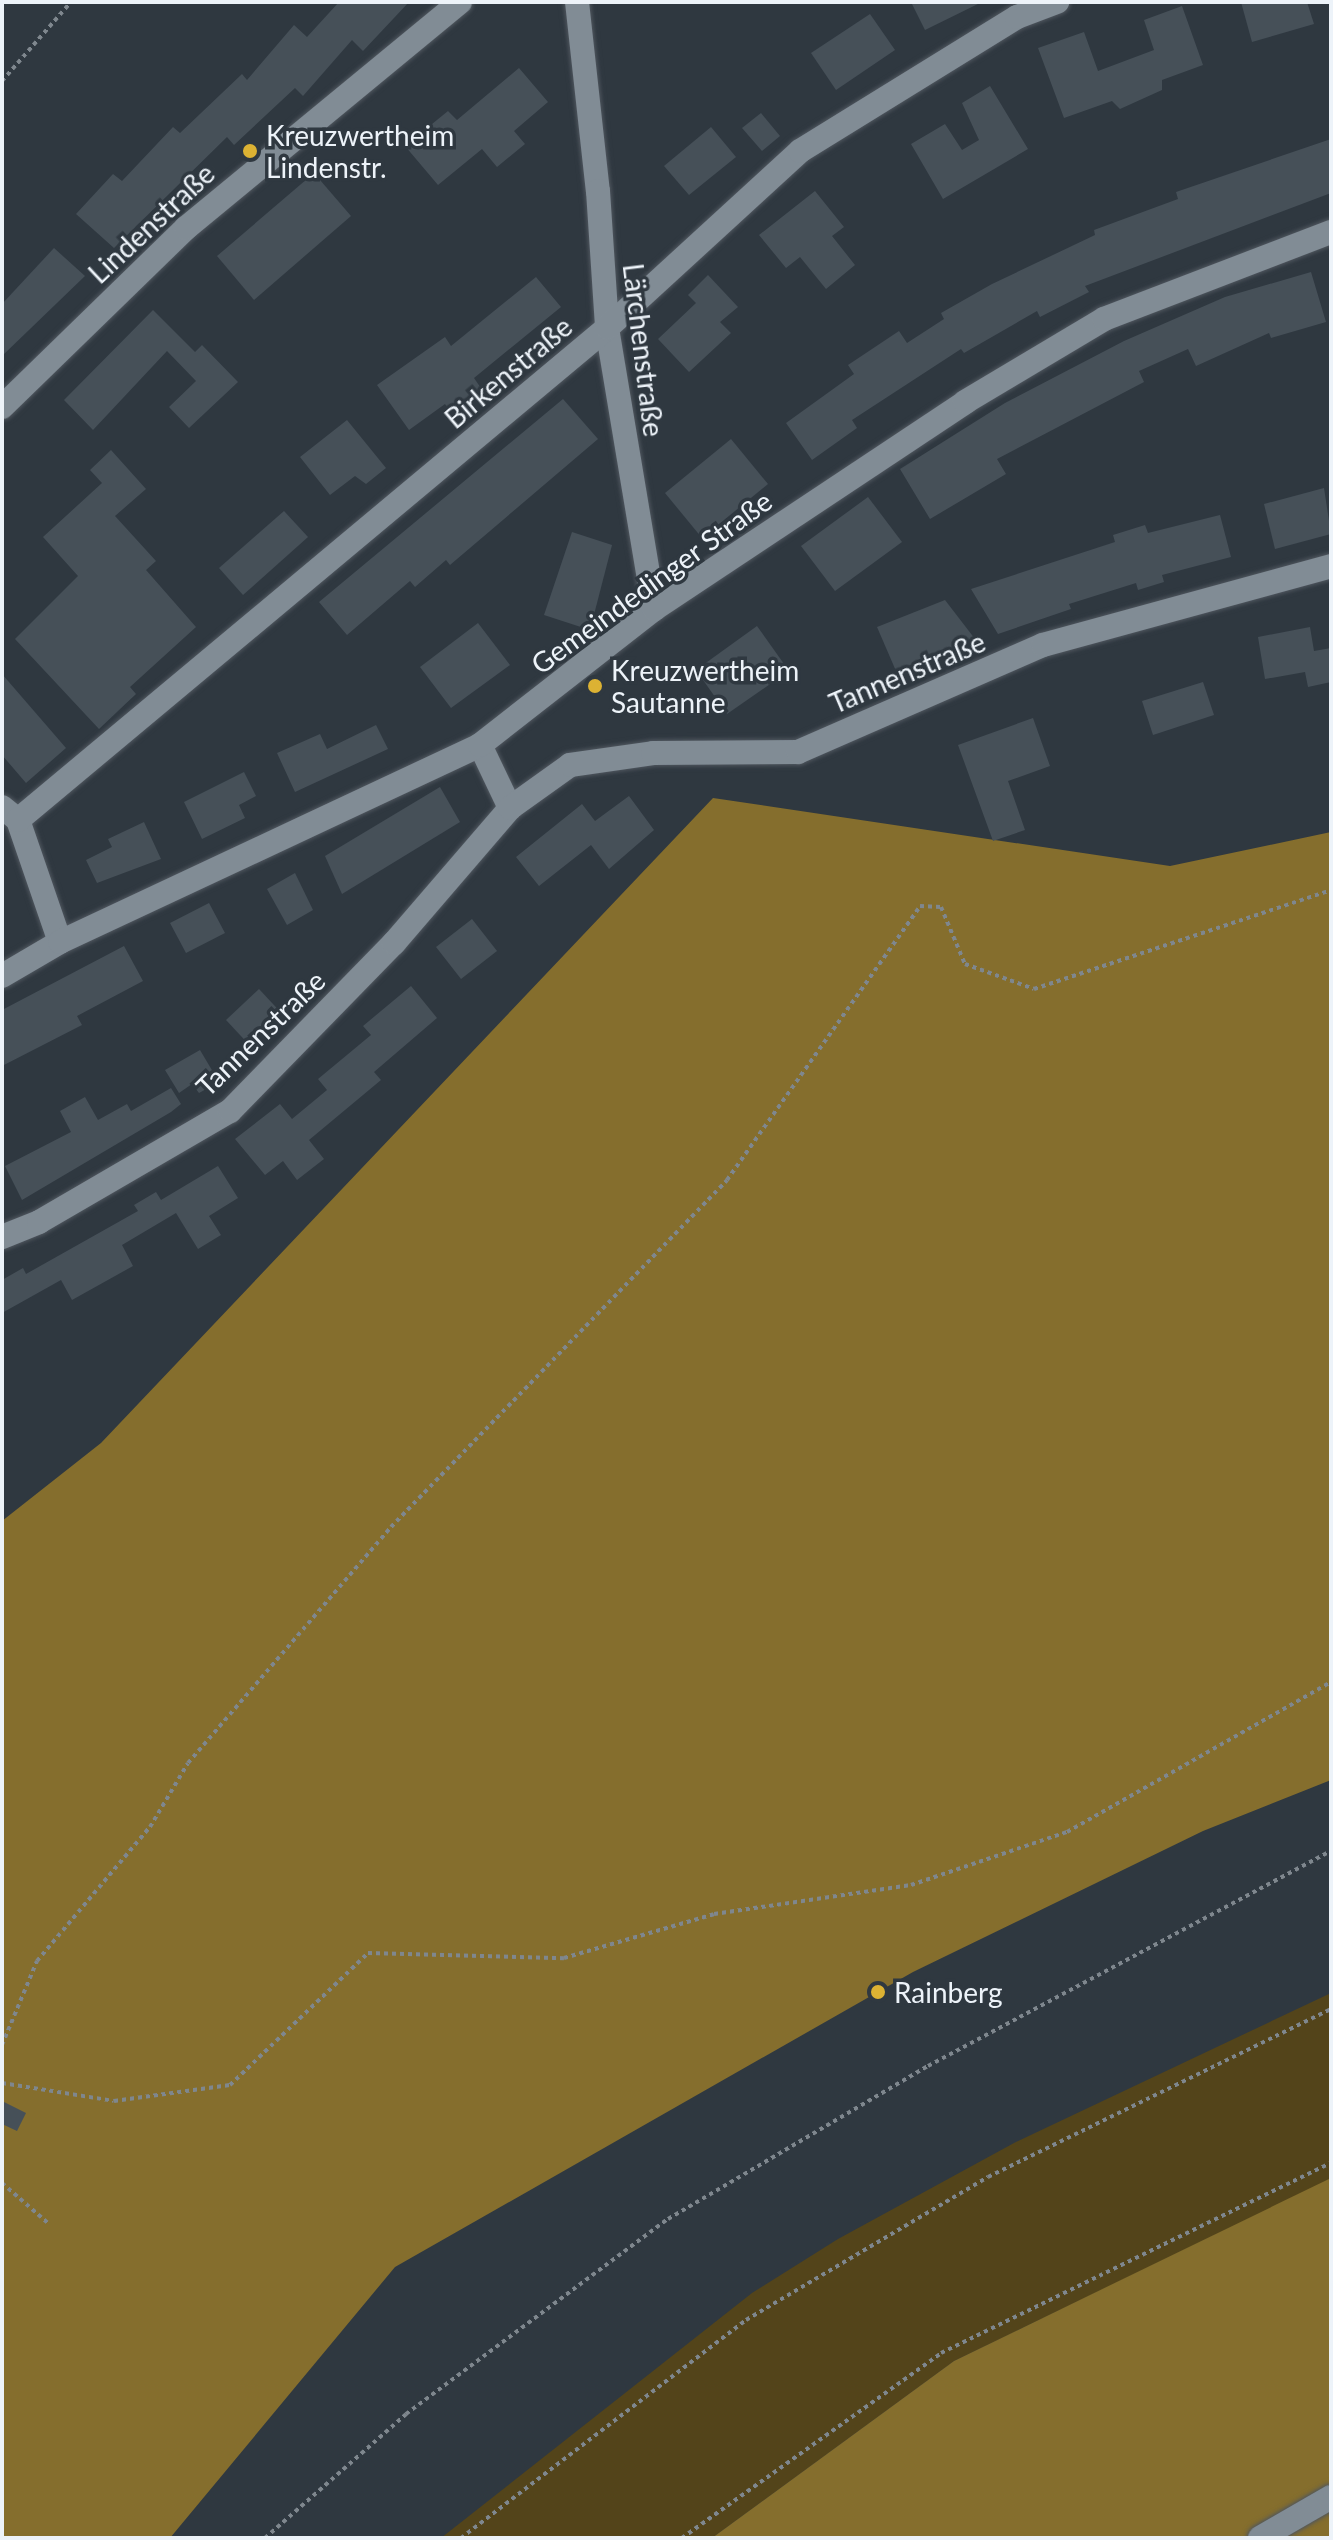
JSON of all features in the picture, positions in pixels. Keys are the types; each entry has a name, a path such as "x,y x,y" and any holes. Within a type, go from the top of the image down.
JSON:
{"street":[{"name":"Lindenstraße","path":"2,407 186,228 460,2"},
{"name":"Lärchenstraße","path":"577,2 598,191 607,328 654,609"},
{"name":"Birkenstraße","path":"10,813 607,328 800,151 1017,17 1057,2"},
{"name":"Gemeindedinger Straße","path":"2,976 60,942 480,745 654,609 965,402 1104,319 1331,232"},
{"name":"Tannenstraße","path":"2,1237 39,1222 230,1111 394,943 510,808 570,765 653,753 798,752 1043,645 1331,566"},
{"path":"480,745 510,808"},
{"path":"10,813 60,942"},
{"path":"1260,2538 1331,2497"}],"path":[{"path":"2,81 71,2"},
{"path":"2,2045 37,1961 150,1827 188,1763 391,1527 727,1180 920,906 941,907 965,964 1034,989 1331,890"},
{"path":"2,2083 114,2101 230,2085 368,1953 564,1958 714,1914 911,1885 1067,1832 1331,1682"},
{"path":"265,2538 406,2414 668,2219 928,2066 1331,1851"},
{"path":"461,2538 746,2320 988,2177 1331,2009"},
{"path":"682,2538 941,2353 1331,2163"},
{"path":"2,2183 49,2224"}],"shaded area":[{"path":"713,798 1170,866 1331,832 1331,1780 1203,1831 913,1972 395,2267 170,2538 2,2538 2,1521 101,1443"},
{"path":"1331,1993 1331,2178 1323,2183 954,2361 712,2538 441,2538 752,2293 838,2239 1014,2143"},
{"path":"1331,2178 1331,2538 712,2538 954,2361"}],"building":[{"path":"339,2 409,2 363,51 352,40 303,96 295,88 234,145 227,137 114,248 76,214 113,174 122,181 173,127 180,133 242,74 247,80 294,25 307,37"},
{"path":"911,2 982,2 925,30"},
{"path":"1241,2 1307,2 1314,24 1252,42"},
{"path":"1182,6 1203,65 1162,80 1162,90 1120,109 1112,101 1064,118 1038,48 1084,32 1098,71 1154,50 1144,20"},
{"path":"870,14 895,50 836,90 811,53"},
{"path":"519,68 548,102 514,131 525,144 497,167 482,149 438,185 405,146 448,111 457,120"},
{"path":"990,86 1028,149 943,199 911,144 945,124 962,150 979,140 962,103"},
{"path":"761,113 780,136 762,151 742,128"},
{"path":"711,127 736,157 689,195 664,166"},
{"path":"1331,139 1331,193 1085,286 1089,292 1040,317 1037,311 964,353 961,349 852,420 857,428 812,460 786,423 854,374 848,365 899,331 907,343 944,319 941,313 992,284 1095,235 1094,230 1178,199 1176,192"},
{"path":"314,173 351,216 254,300 217,256"},
{"path":"815,191 844,227 832,236 855,265 826,289 800,257 786,268 759,235"},
{"path":"54,248 85,276 2,356 2,304"},
{"path":"1311,272 1326,322 1271,338 1269,333 1196,366 1188,349 1139,371 1144,382 997,459 1006,474 930,519 900,469 1005,403 1124,341 1225,297"},
{"path":"708,275 738,307 720,322 731,333 689,372 658,339 696,303 688,295"},
{"path":"536,277 561,307 474,378 485,394 453,416 445,404 409,430 377,385 445,337 451,346"},
{"path":"153,310 195,352 202,345 238,382 189,428 169,407 196,381 167,351 93,430 64,400"},
{"path":"563,399 598,439 450,565 446,560 415,587 410,581 347,635 319,602"},
{"path":"347,420 386,468 366,484 355,476 330,495 300,457"},
{"path":"731,439 768,484 702,538 665,493"},
{"path":"111,450 146,489 115,516 156,561 146,570 196,627 130,687 136,694 99,729 15,639 78,576 43,537 102,483 90,470"},
{"path":"1324,488 1331,534 1275,549 1264,504"},
{"path":"868,497 902,542 835,591 801,546"},
{"path":"284,511 308,537 243,595 219,568"},
{"path":"1220,515 1231,557 1162,575 1164,582 1138,590 1136,583 1069,604 1071,609 998,634 971,589 1115,542 1113,535 1145,525 1148,533"},
{"path":"572,532 612,545 590,630 544,615"},
{"path":"945,600 975,639 896,671 877,627"},
{"path":"478,623 510,665 451,708 420,667"},
{"path":"757,626 789,671 727,714 696,670"},
{"path":"1310,627 1314,651 1331,648 1331,682 1308,687 1305,672 1265,679 1258,637"},
{"path":"2,674 66,748 26,783 2,755"},
{"path":"1203,682 1214,715 1153,735 1142,701"},
{"path":"1033,718 1050,766 1008,781 1025,830 993,841 958,745"},
{"path":"376,725 388,749 295,792 277,753 320,734 327,749"},
{"path":"244,772 256,796 239,805 245,818 202,839 184,802"},
{"path":"440,787 460,822 342,894 325,856"},
{"path":"629,796 654,830 609,869 591,845 539,886 516,857 582,804 595,821"},
{"path":"144,822 161,859 97,883 86,860 112,847 108,839"},
{"path":"295,873 313,910 287,925 267,889"},
{"path":"209,903 225,933 186,953 170,923"},
{"path":"472,919 497,951 461,979 436,947"},
{"path":"124,946 143,981 77,1016 82,1025 2,1066 2,1010"},
{"path":"411,986 437,1018 374,1072 381,1080 309,1140 324,1159 297,1180 283,1161 265,1175 235,1139 280,1104 292,1119 327,1090 318,1079 371,1035 363,1026"},
{"path":"259,989 287,1019 254,1050 226,1020"},
{"path":"200,1050 219,1082 199,1093 192,1084 179,1093 165,1070"},
{"path":"171,1088 181,1104 171,1112 22,1200 5,1166 71,1132 60,1111 85,1097 98,1120 127,1104 131,1111"},
{"path":"218,1166 238,1198 209,1216 221,1235 198,1249 176,1213 122,1245 133,1266 72,1300 61,1280 2,1313 2,1280 23,1268 26,1274 138,1211 134,1205 156,1192 161,1200"},
{"path":"2,2101 26,2113 17,2131 2,2124"}],"place":[{"name":"Kreuzwertheim Lindenstr.","path":"250,151"},
{"name":"Kreuzwertheim Sautanne","path":"595,686"},
{"name":"Rainberg","path":"878,1992"}]}
